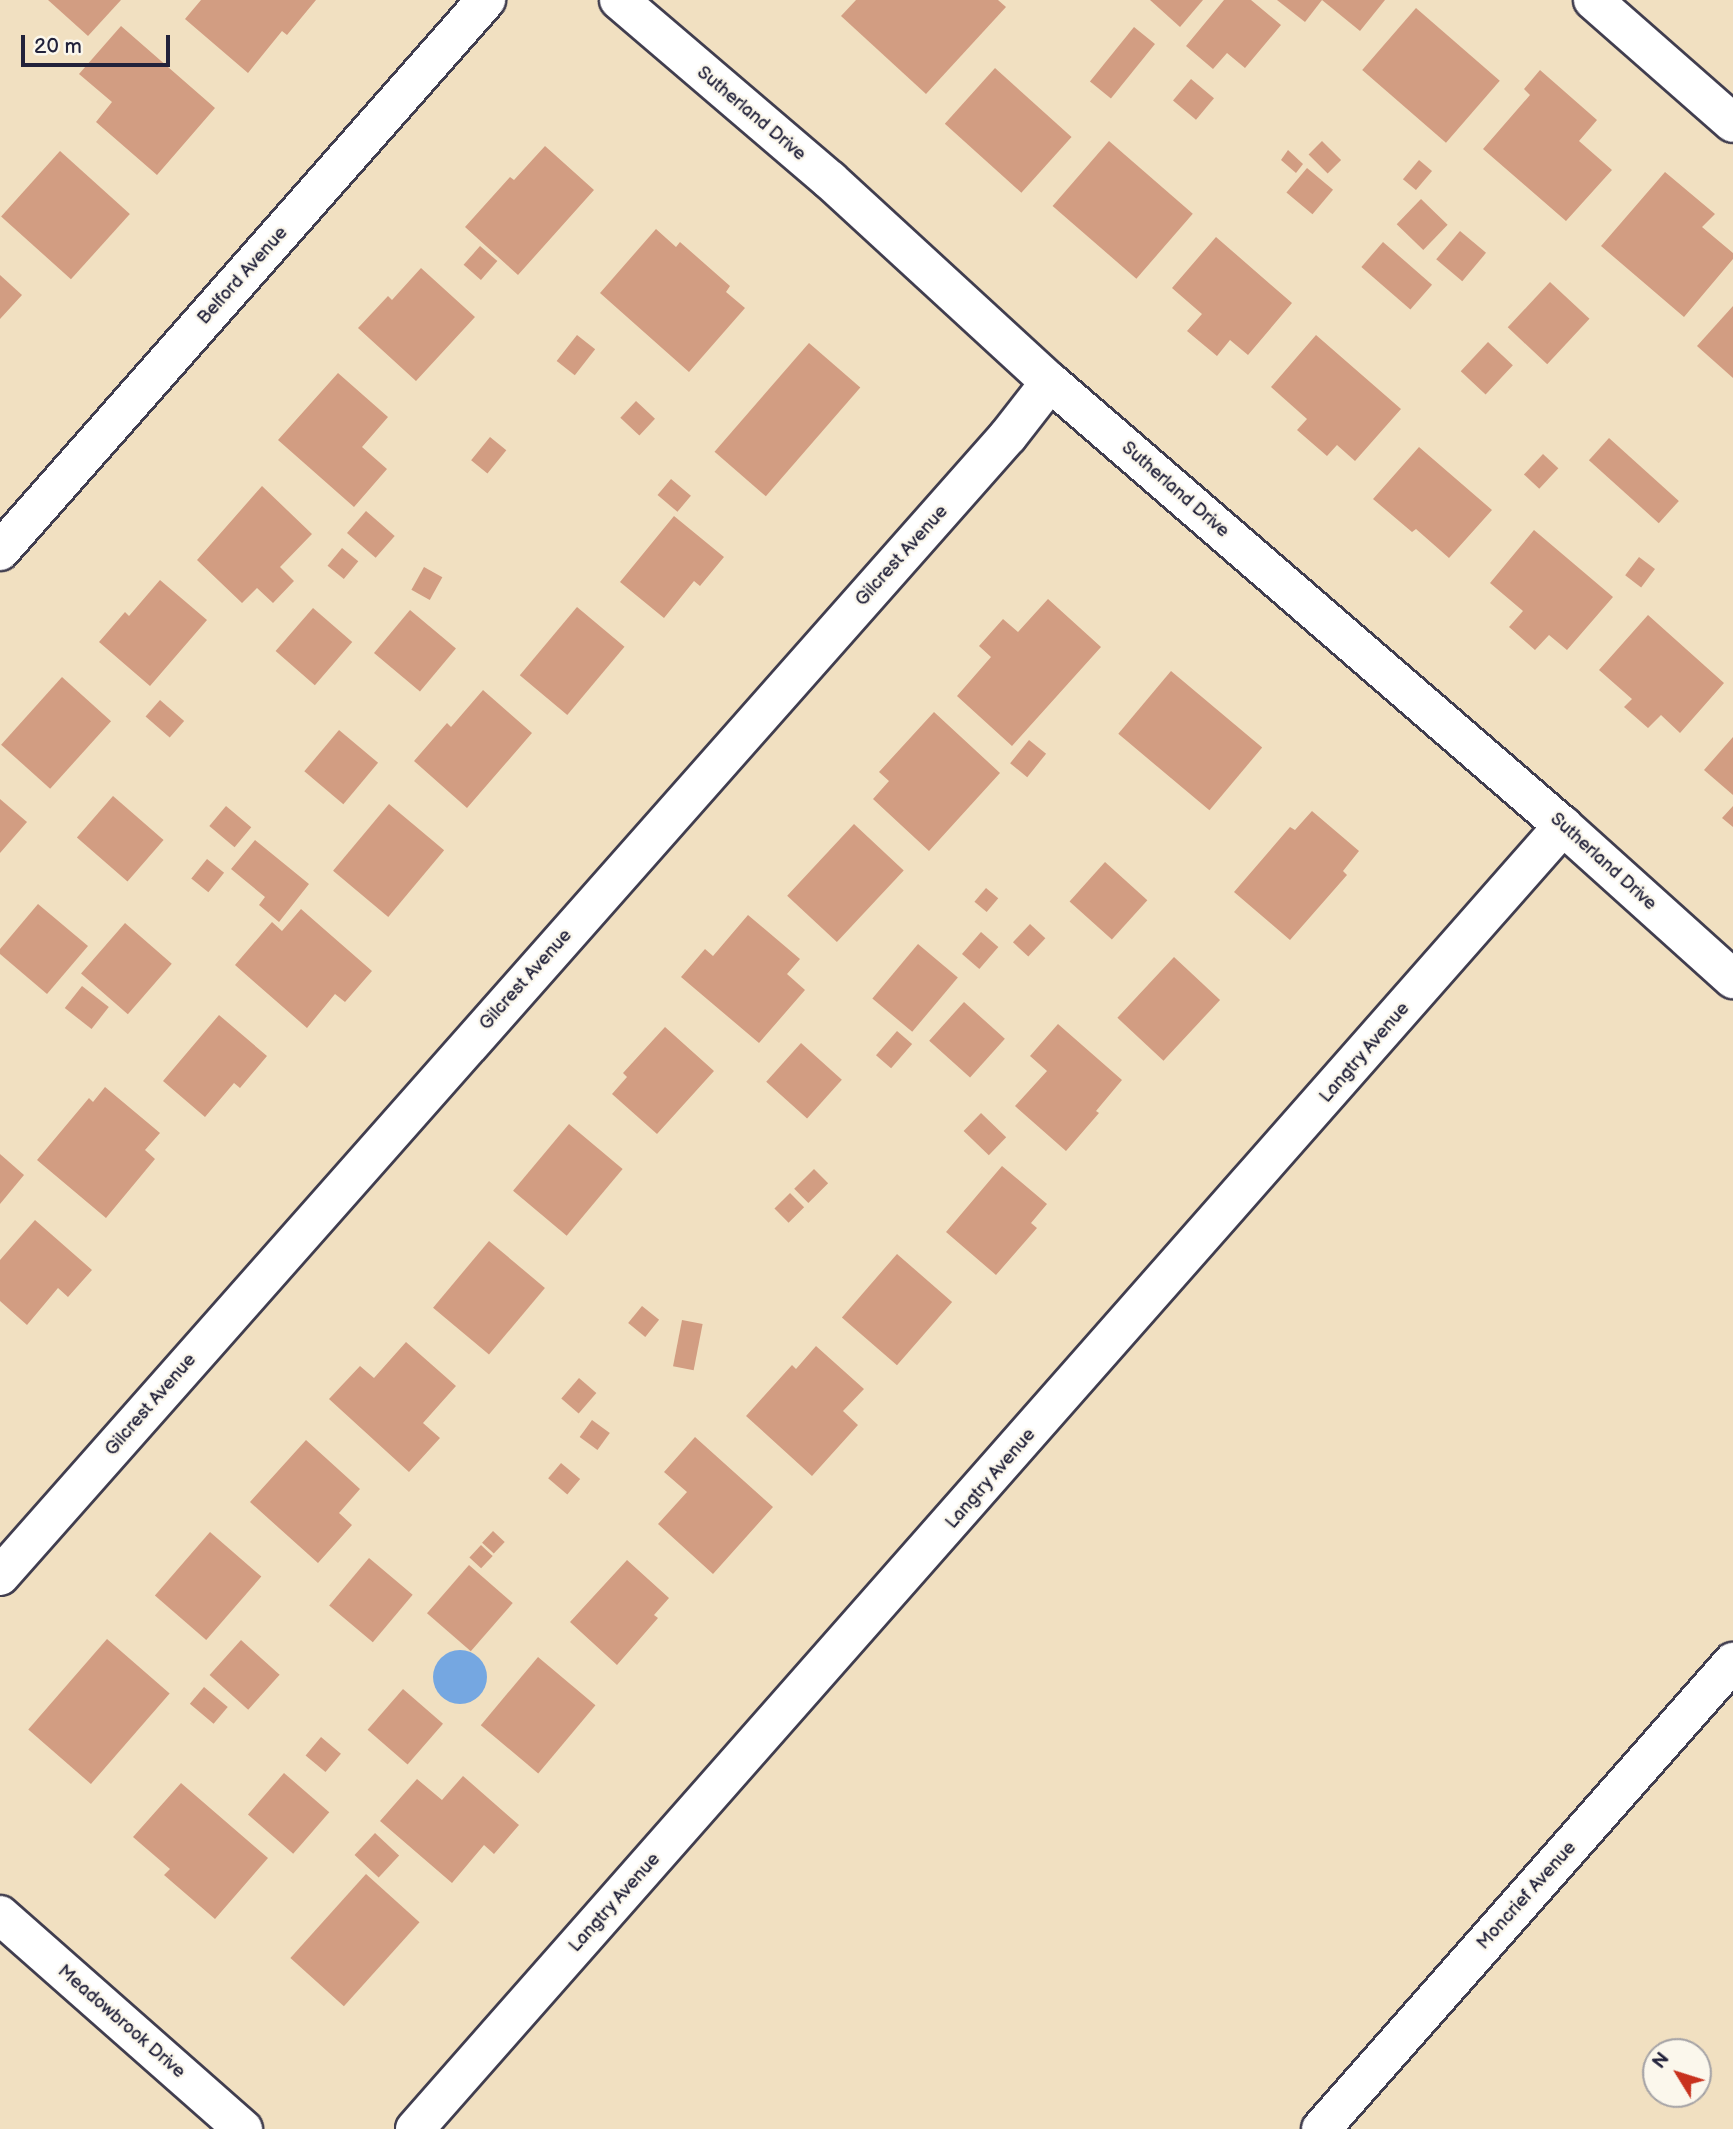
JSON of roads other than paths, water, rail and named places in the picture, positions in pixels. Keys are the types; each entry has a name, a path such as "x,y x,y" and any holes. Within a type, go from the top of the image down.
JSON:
{"street":[{"name":"Belford Avenue","path":"0,551 486,0"},
{"name":"Sutherland Drive","path":"619,0 830,180 1050,382 1563,826 1733,979"},
{"path":"1593,0 1733,123"},
{"name":"Gilcrest Avenue","path":"0,1576 972,477 1050,382"},
{"name":"Langtry Avenue","path":"415,2129 1563,826"},
{"name":"Moncrief Avenue","path":"1321,2129 1733,1662"},
{"name":"Meadowbrook Drive","path":"0,1915 243,2129"}],"water":[{"path":"460,1650 479,1658 487,1677 479,1696 460,1704 441,1696 433,1677 441,1658"}]}
